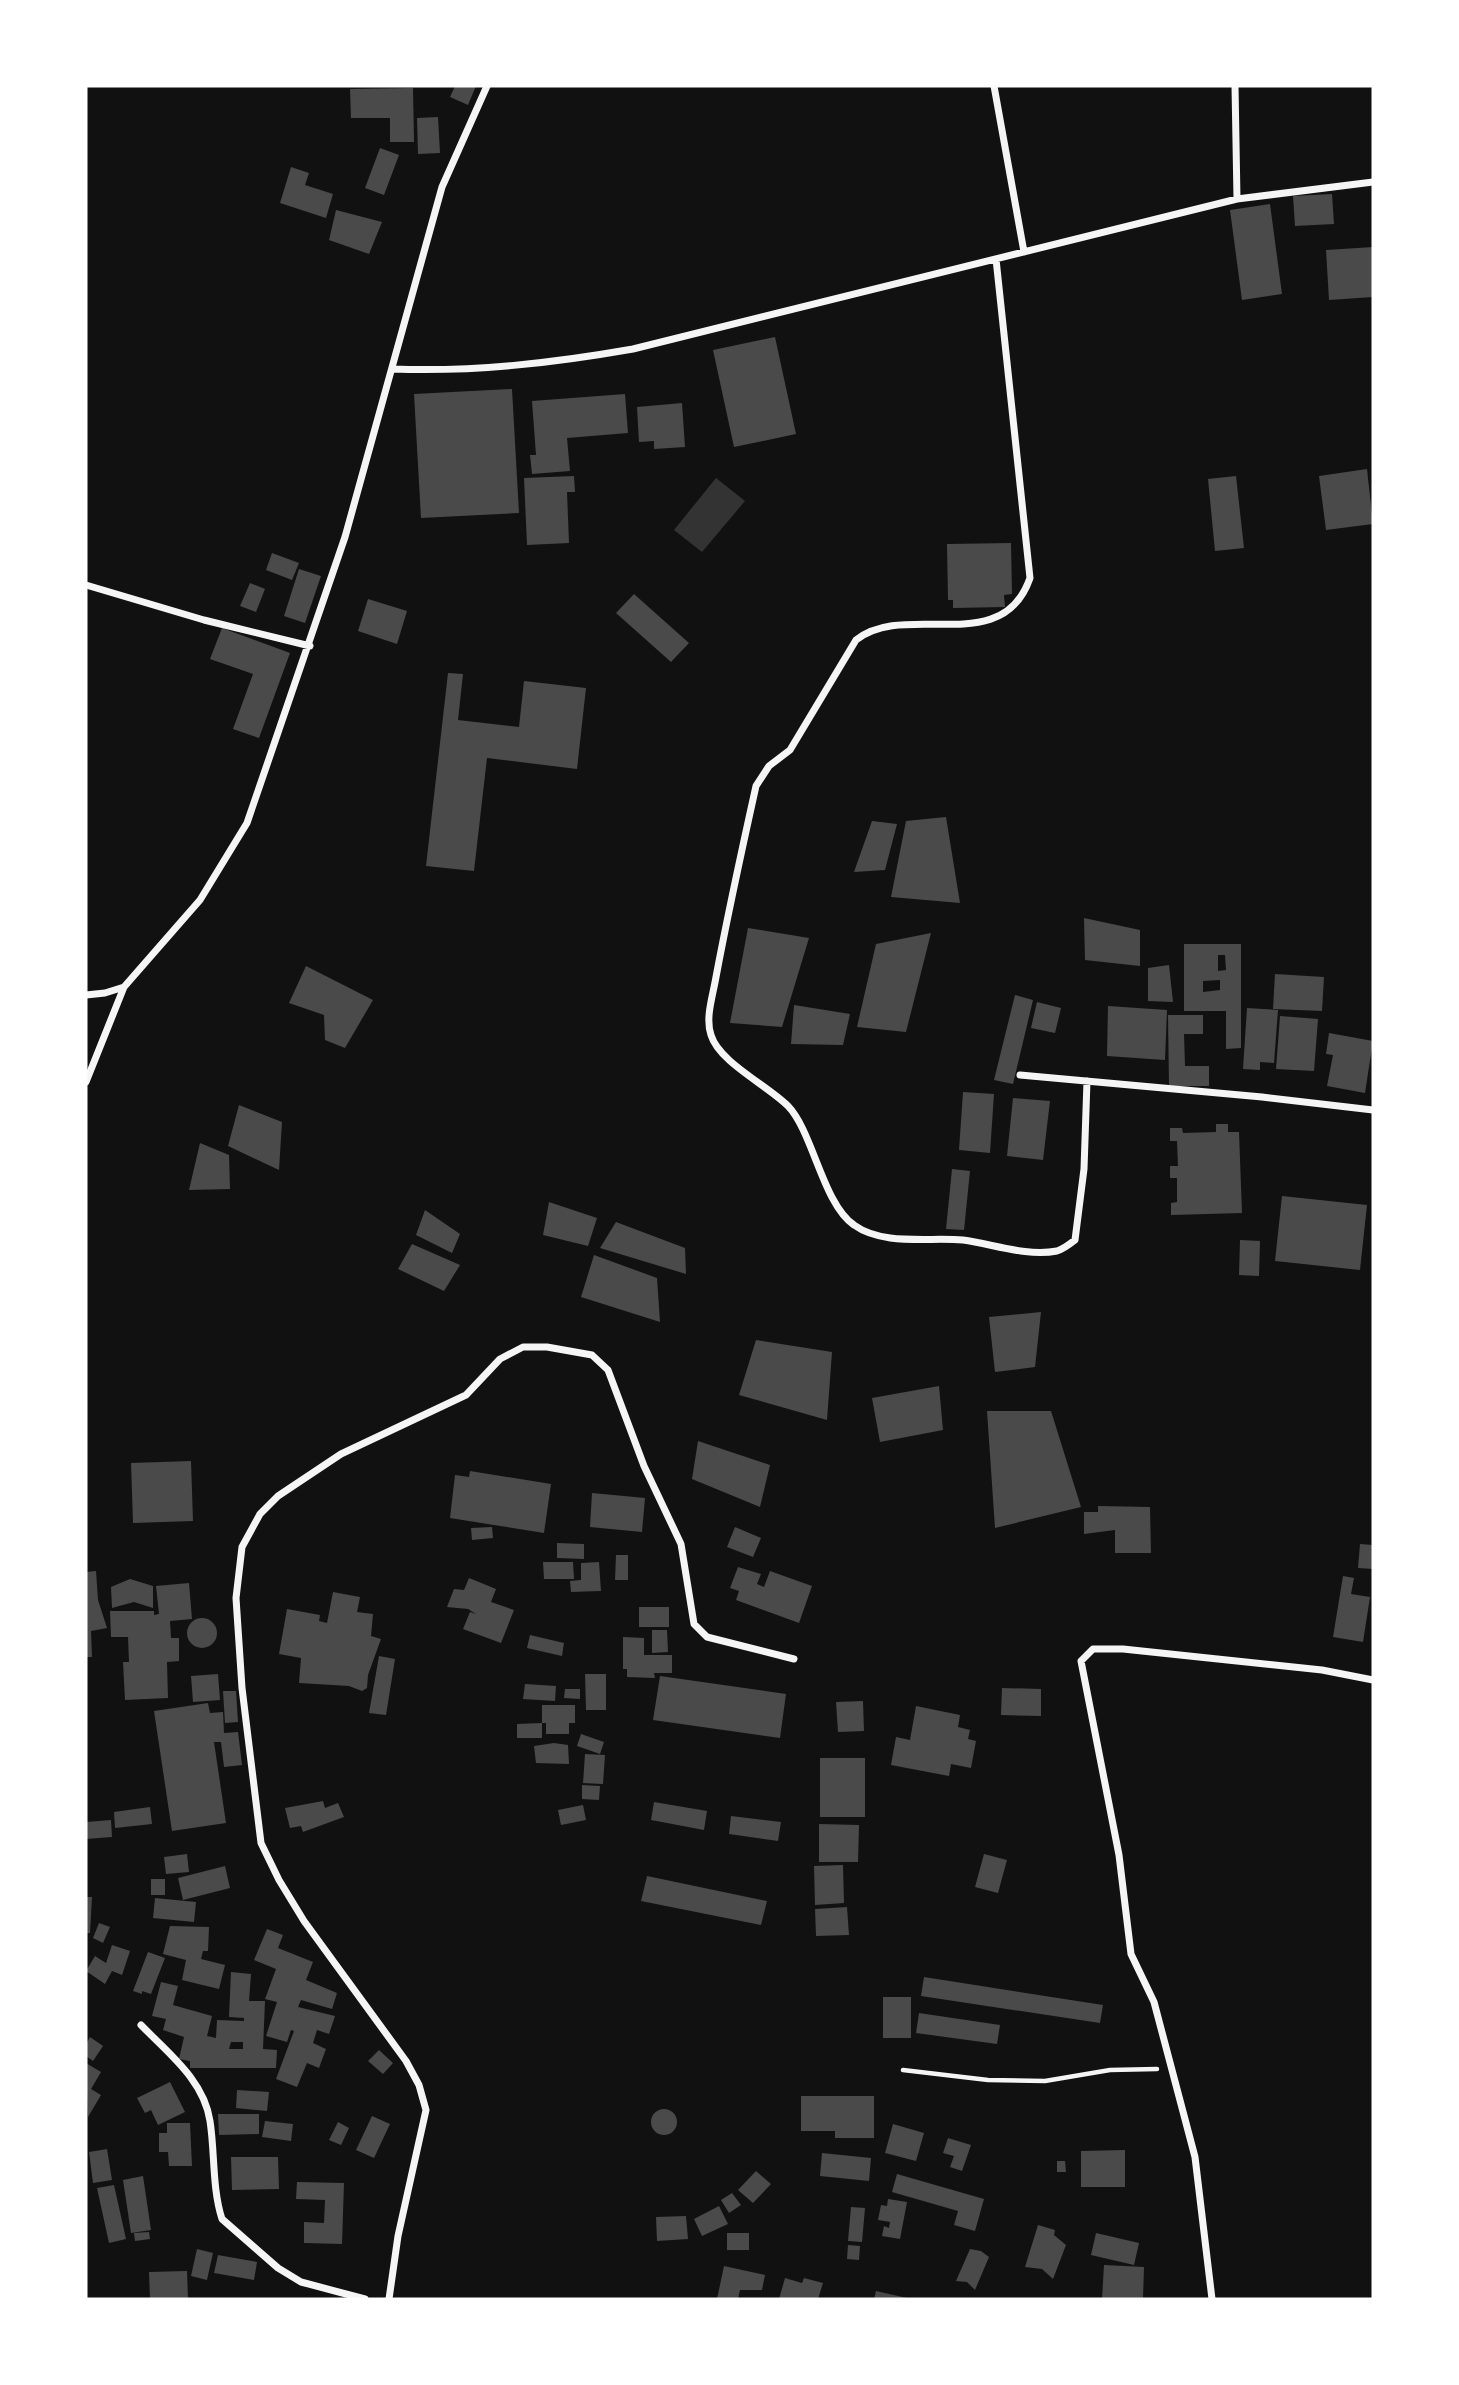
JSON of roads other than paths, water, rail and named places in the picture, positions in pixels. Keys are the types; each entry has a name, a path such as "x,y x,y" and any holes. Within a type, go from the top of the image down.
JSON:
{"street":[{"path":"86,1082 124,987 200,900 247,823 310,646 345,537 394,369 442,187 487,86"},
{"path":"994,86 1024,252"},
{"path":"1235,86 1237,199"},
{"path":"394,369 456,371 574,360 633,349 1237,199 1373,182"},
{"path":"996,259 1030,578 1024,595 1016,606 992,619 968,624 868,630 856,640 790,750 769,766 756,786 722,944 709,1020 710,1034 716,1047 790,1108 831,1194 852,1225 875,1234 961,1240 1027,1251 1057,1251 1066,1247 1075,1240 1081,1208 1087,1081"},
{"path":"86,585 204,620 310,646"},
{"path":"86,995 124,987"},
{"path":"1020,1075 1373,1110"},
{"path":"389,2299 398,2236 426,2110 419,2085 406,2061 304,1921 261,1843 242,1688 236,1598 242,1547 250,1530 278,1496 341,1454 466,1395 499,1359 523,1347 592,1355 608,1370 644,1466 681,1545 694,1624 707,1637 794,1659"},
{"path":"1212,2299 1195,2157 1154,2002 1131,1954 1119,1855 1080,1668 1084,1656 1093,1648 1322,1670 1373,1680"},
{"path":"141,2025 187,2072 201,2093 210,2119 222,2219 278,2268 301,2282 365,2299"}]}
